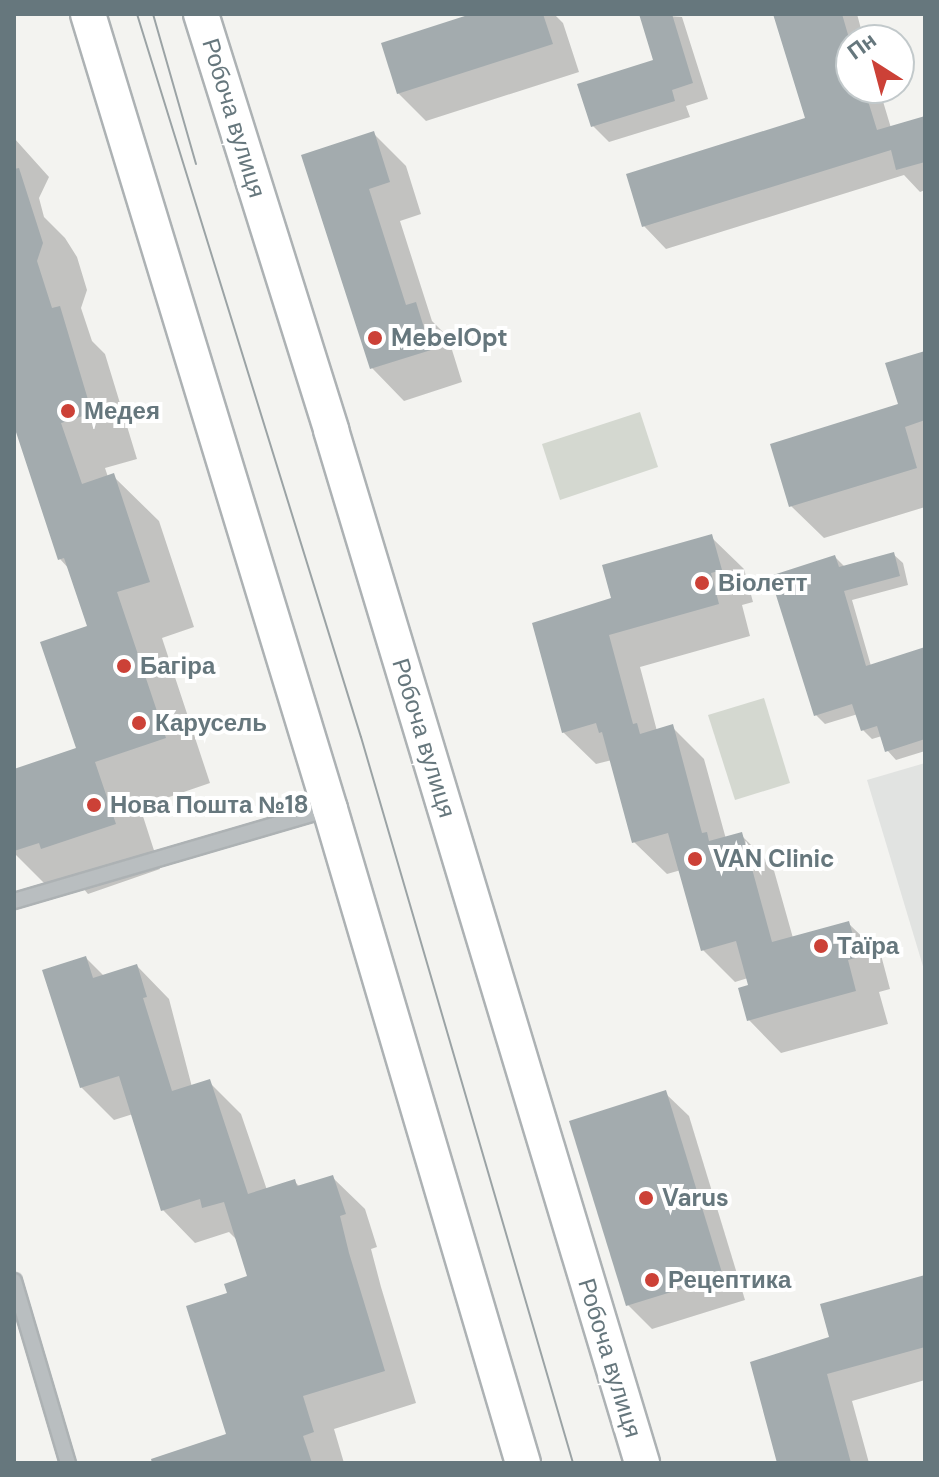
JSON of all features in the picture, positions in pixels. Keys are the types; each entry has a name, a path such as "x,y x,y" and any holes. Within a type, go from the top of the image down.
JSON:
{"main road":[{"path":"88,14 330,809 523,1463"},
{"name":"Робоча вулиця","path":"201,14 331,430 642,1463"}],"street":[{"path":"14,901 330,809"},
{"path":"14,1281 68,1463"}],"shaded area":[{"path":"640,412 658,467 560,500 542,444"},
{"path":"764,698 790,783 735,800 708,715"},
{"path":"925,763 925,973 867,780"}],"building":[{"path":"471,14 543,14 553,44 397,94 381,43"},
{"path":"639,14 672,14 693,83 672,90 675,101 591,127 577,84 653,60"},
{"path":"773,14 842,14 845,24 835,24 835,104 869,104 877,130 925,116 925,162 896,170 891,150 642,227 626,174 805,118"},
{"path":"374,131 390,182 369,189 406,305 416,302 431,350 370,369 301,155"},
{"path":"19,168 43,243 37,261 52,308 60,306 92,413 61,423 82,484 114,473 150,582 117,592 166,738 95,762 116,824 41,849 39,843 14,851 14,769 76,748 40,642 87,626 64,558 58,560 14,426 14,169"},
{"path":"925,351 925,420 905,427 917,468 789,507 770,444 898,404 885,363"},
{"path":"712,534 722,570 711,573 719,604 609,635 633,724 637,723 640,734 673,724 702,833 707,832 709,841 742,832 772,942 849,921 859,957 848,960 856,991 747,1021 738,988 748,985 736,941 701,951 668,833 632,843 602,732 599,733 596,723 562,733 532,623 611,598 602,565"},
{"path":"894,552 900,576 844,591 866,666 925,647 925,739 885,752 877,726 861,731 852,704 814,716 770,576 835,555 839,567"},
{"path":"86,956 93,978 137,964 147,997 143,998 172,1091 210,1079 248,1194 295,1179 297,1186 333,1175 346,1214 340,1216 349,1253 385,1371 303,1396 314,1432 303,1436 312,1463 152,1463 151,1459 226,1434 186,1306 227,1293 224,1284 247,1276 224,1202 202,1208 200,1199 161,1211 119,1076 80,1088 42,970"},
{"name":"Varus","path":"666,1090 723,1276 626,1306 569,1121"},
{"path":"925,1275 925,1347 827,1374 851,1463 777,1463 750,1362 829,1337 820,1304"}],"tram line":[{"path":"137,14 361,737 573,1463"},
{"path":"153,14 196,164"}],"place":[{"name":"MebelOpt","path":"375,338"},
{"name":"Медея","path":"68,411"},
{"name":"Віолетт","path":"702,583"},
{"name":"Багіра","path":"124,666"},
{"name":"Карусель","path":"139,723"},
{"name":"Нова Пошта №18","path":"94,805"},
{"name":"VAN Clinic","path":"695,859"},
{"name":"Таїра","path":"821,946"},
{"name":"Varus","path":"646,1198"},
{"name":"Рецептика","path":"652,1280"}]}
